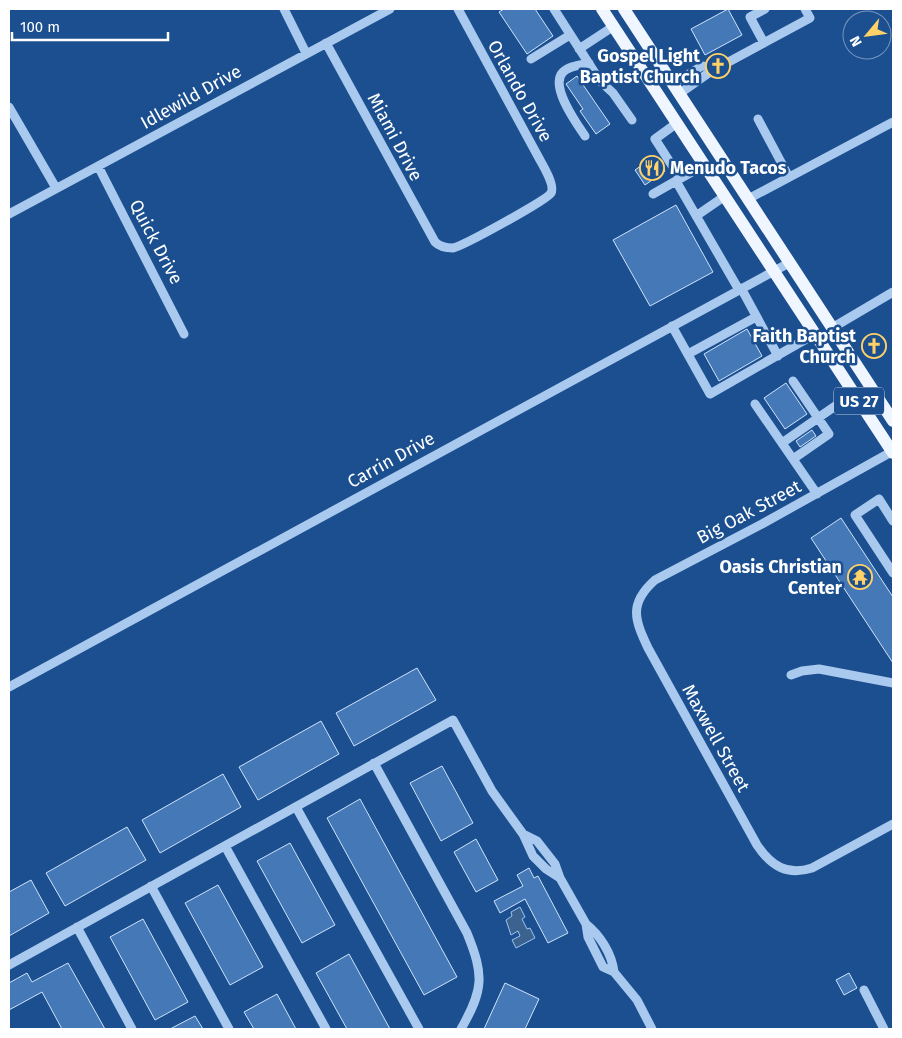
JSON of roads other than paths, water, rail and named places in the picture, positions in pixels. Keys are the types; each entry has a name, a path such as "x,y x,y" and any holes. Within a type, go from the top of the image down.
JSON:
{"main road":[{"name":"US 27","path":"602,9 893,452"},
{"name":"US 27","path":"624,9 893,421"}],"street":[{"path":"284,9 306,53"},
{"name":"Idlewild Drive","path":"9,214 390,9"},
{"name":"Orlando Drive","path":"438,244 452,248 476,238 547,197 552,189 540,160 458,9"},
{"path":"554,9 600,81 613,93 632,120"},
{"path":"764,43 750,17 765,9"},
{"path":"676,89 810,18 805,9"},
{"path":"579,49 614,26"},
{"path":"531,59 570,35"},
{"name":"Miami Drive","path":"326,43 427,230 438,244"},
{"path":"585,136 566,105 560,89 560,76 567,69 588,63"},
{"path":"9,107 56,188"},
{"path":"758,119 788,177"},
{"path":"748,199 893,122"},
{"path":"677,123 655,139 696,216 778,356"},
{"path":"653,194 704,165"},
{"name":"Quick Drive","path":"98,166 184,334"},
{"path":"696,216 725,196"},
{"name":"Carrin Drive","path":"9,687 790,263"},
{"path":"832,328 893,292"},
{"path":"688,354 756,317"},
{"path":"672,326 710,394 815,334"},
{"path":"793,382 830,434 793,459"},
{"path":"782,443 854,393"},
{"path":"755,404 817,494"},
{"name":"Big Oak Street","path":"636,614 637,604 643,592 655,580 893,452"},
{"path":"893,521 879,499 855,515 893,573"},
{"name":"Maxwell Street","path":"636,614 637,624 648,648 757,845 771,861 782,868 792,871 812,868 893,824"},
{"path":"791,675 802,671 819,669 893,682"},
{"path":"9,965 453,720 492,791 523,834 533,856 546,869 560,878 586,924 596,932 613,962 614,972 637,1000 652,1029"},
{"path":"374,763 466,933 480,969 480,981 476,999 460,1029"},
{"path":"296,806 419,1029"},
{"path":"225,846 326,1029"},
{"path":"151,886 229,1029"},
{"path":"76,928 132,1029"},
{"path":"864,990 884,1029"}],"water":[{"path":"520,907 525,917 522,919 527,929 530,928 535,938 516,948 512,940 520,936 518,931 511,935 506,920 512,916 511,912"}],"place":[{"name":"Gospel Light Baptist Church","path":"718,66"},
{"name":"Menudo Tacos","path":"652,168"},
{"name":"Faith Baptist Church","path":"874,346"},
{"name":"Oasis Christian Center","path":"860,577"}]}
